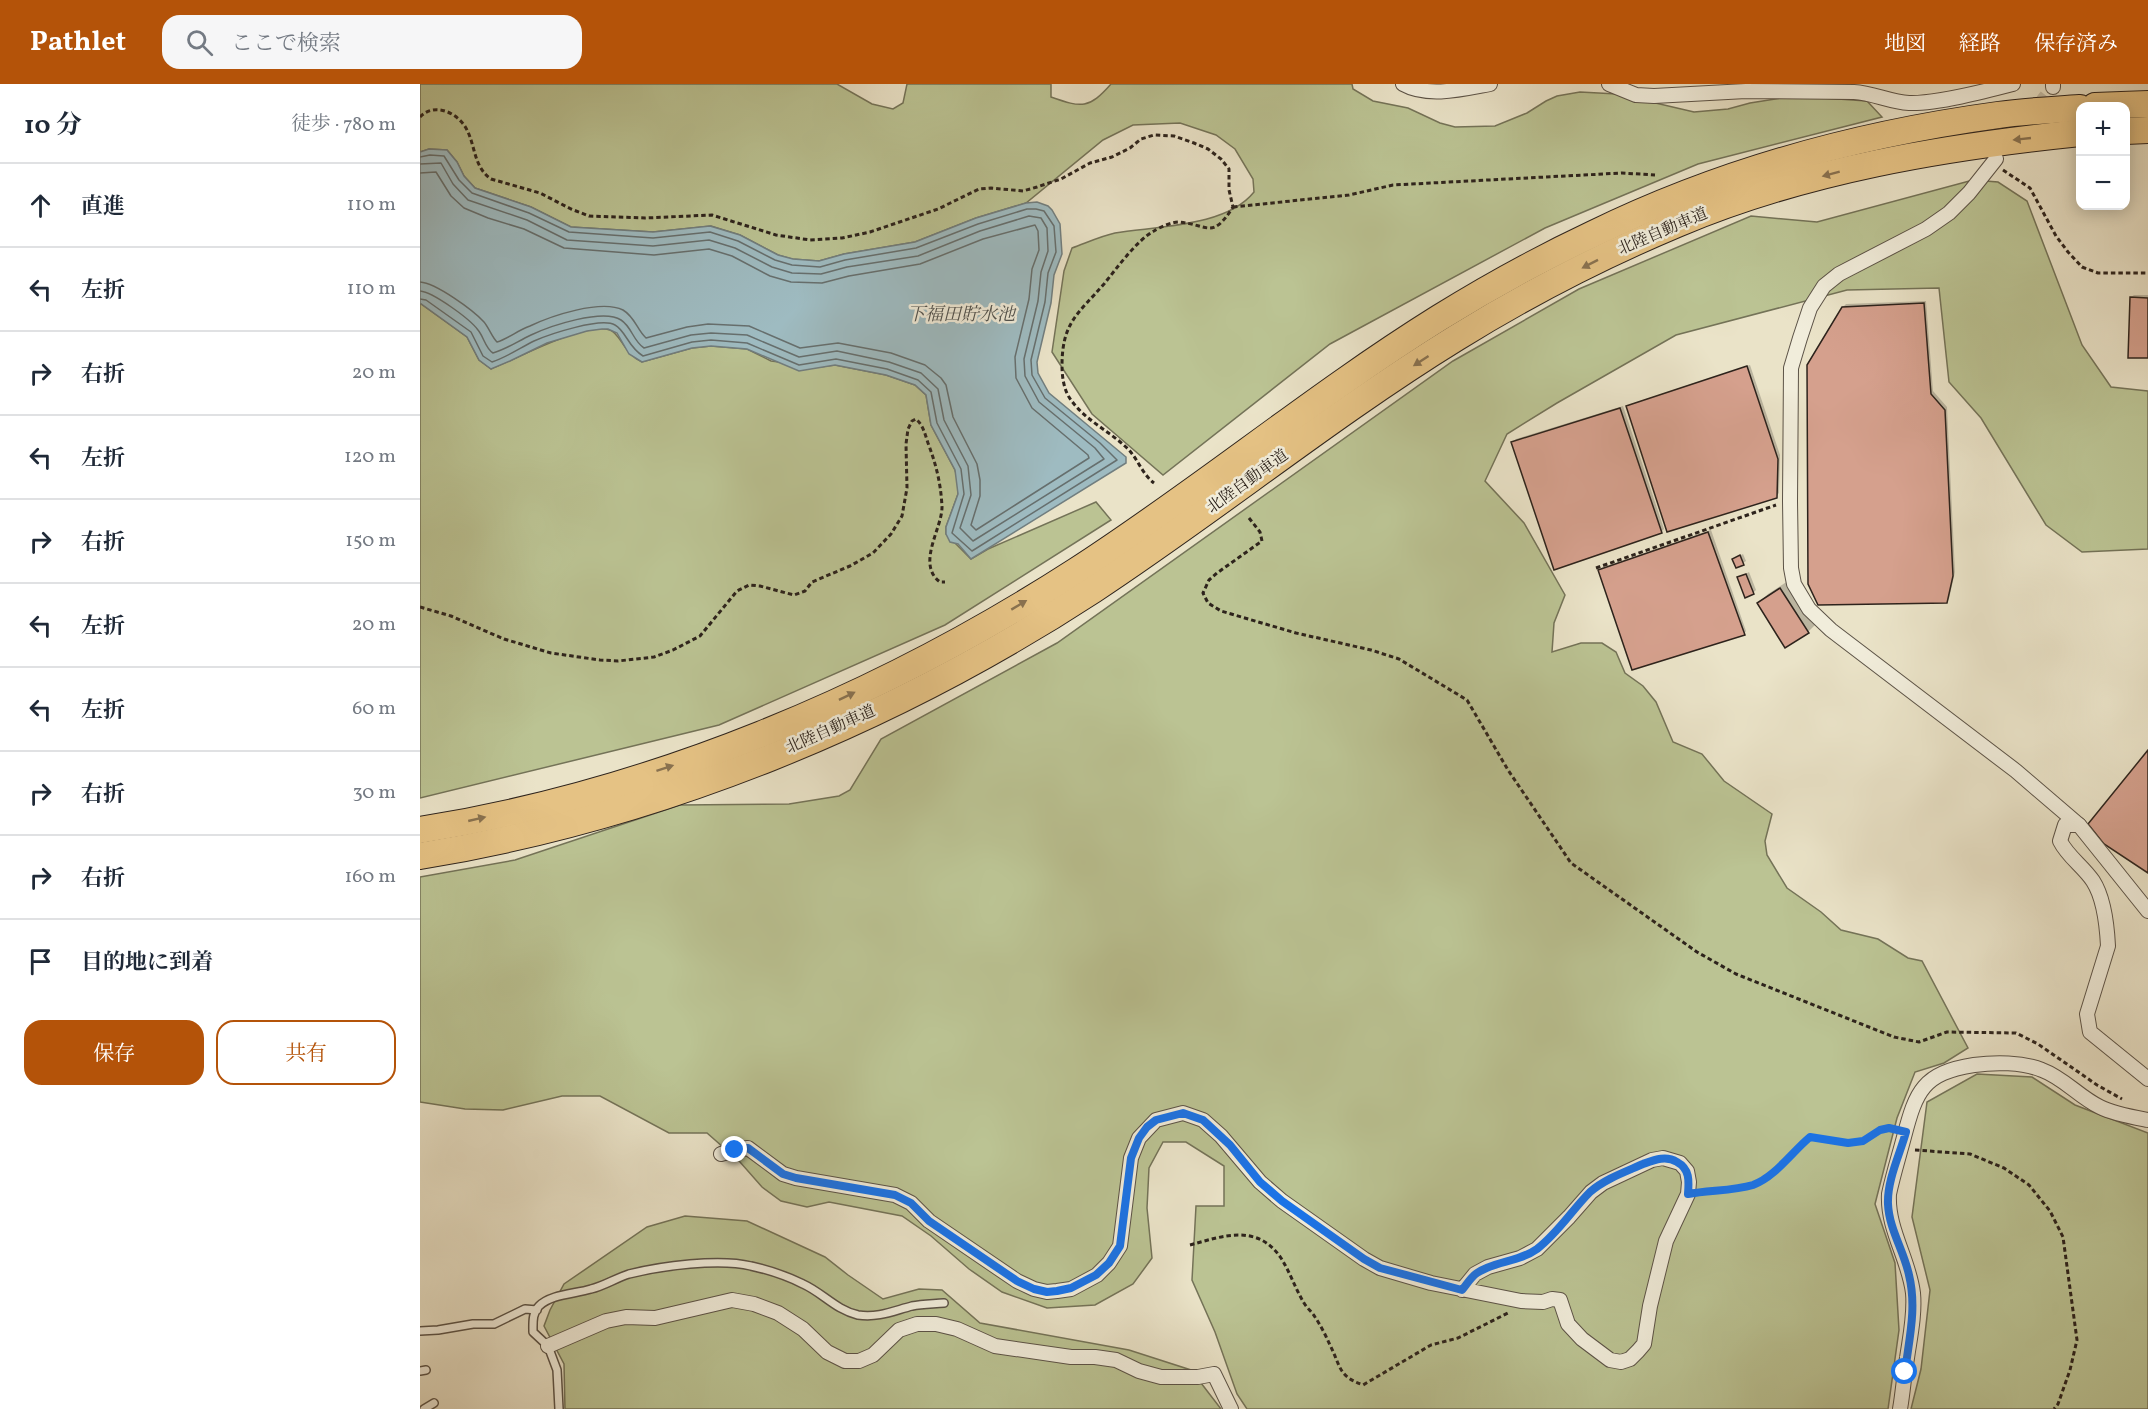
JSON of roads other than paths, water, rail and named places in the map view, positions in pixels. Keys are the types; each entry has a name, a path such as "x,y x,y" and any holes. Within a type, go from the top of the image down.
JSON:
{"highway":[{"path":"2130,105 2148,104"},
{"name":"北陸自動車道","path":"420,830 527,808 611,786 691,760 756,736 837,701 920,660 1001,616 1074,572 1361,370 1439,318 1516,273 1594,233 1670,199 1750,170 1837,145 1921,127 2001,114 2076,108"},
{"path":"2130,131 2148,130"},
{"name":"北陸自動車道","path":"420,856 470,848 549,830 703,783 849,723 932,683 1018,636 1090,592 1378,389 1455,338 1529,295 1681,222 1760,193 1843,171 1926,153 2007,140 2076,133"}],"street":[{"path":"1403,84 1418,90 1434,91 1458,90 1490,84"},
{"path":"1609,84 1636,95 1746,91 1854,92 1870,93 1889,100 1910,103 1964,95 2013,84"},
{"path":"1995,162 1970,193 1949,213 1926,229 1839,274 1824,286 1810,308 1791,368 1790,501 1791,568 1794,584 1809,609 1839,637 2016,771 2079,825 2148,911"},
{"path":"2079,825 2065,825 2060,841 2066,853 2093,882 2101,901 2108,935 2108,946 2087,1014 2090,1032 2148,1079"},
{"path":"1900,1409 1913,1318 1912,1293 1909,1274 1888,1206 1888,1194 1912,1106 1924,1087 1935,1077 1944,1073 1981,1064 2024,1066 2042,1070 2065,1082 2100,1107 2144,1119"},
{"path":"721,1154 748,1148 783,1174 895,1195 911,1203 929,1221 1017,1281 1047,1292 1071,1288 1096,1275 1109,1263 1120,1246 1131,1158 1139,1138 1156,1120 1183,1113 1203,1120 1230,1145 1260,1182 1282,1201 1364,1259 1380,1268 1462,1290 1521,1301 1560,1300 1568,1324 1582,1339 1610,1360 1621,1362 1630,1359 1644,1344 1650,1306 1666,1241 1688,1194 1687,1171 1680,1163 1663,1158 1652,1160 1603,1183 1591,1192 1537,1249 1520,1258 1488,1267 1475,1274 1462,1290"},
{"path":"548,1346 606,1321 626,1317 655,1318 732,1300 754,1304 778,1313 803,1329 827,1352 845,1361 859,1361 873,1355 899,1330 917,1324 936,1324 957,1329 995,1346 1071,1357 1116,1360 1138,1371 1161,1377 1214,1374 1231,1409"}],"lane":[{"path":"559,1409 558,1370 548,1346 533,1332 533,1317 539,1306 555,1298 592,1289 628,1275 705,1263 748,1265 777,1273 805,1285 839,1308 856,1314 870,1316 888,1314 914,1305 944,1304"},
{"path":"420,1331 473,1324 494,1324 525,1309 537,1310"},
{"path":"424,1409 434,1403"}],"water":[{"name":"下福田貯水池","path":"429,149 447,150 475,188 531,207 571,227 653,232 710,226 740,235 778,255 793,259 819,261 844,254 915,242 976,218 1026,203 1037,202 1048,206 1060,224 1062,254 1054,275 1051,303 1037,362 1038,373 1049,393 1126,457 1126,463 971,559 958,544 950,542 946,534 946,527 958,494 955,470 931,425 926,395 915,385 886,375 835,365 799,371 747,349 711,346 692,348 642,362 629,354 617,333 608,329 587,331 547,343 491,369 479,360 467,337 420,303 420,152"}],"tunnel":[{"path":"2012,140 2053,87"}]}
